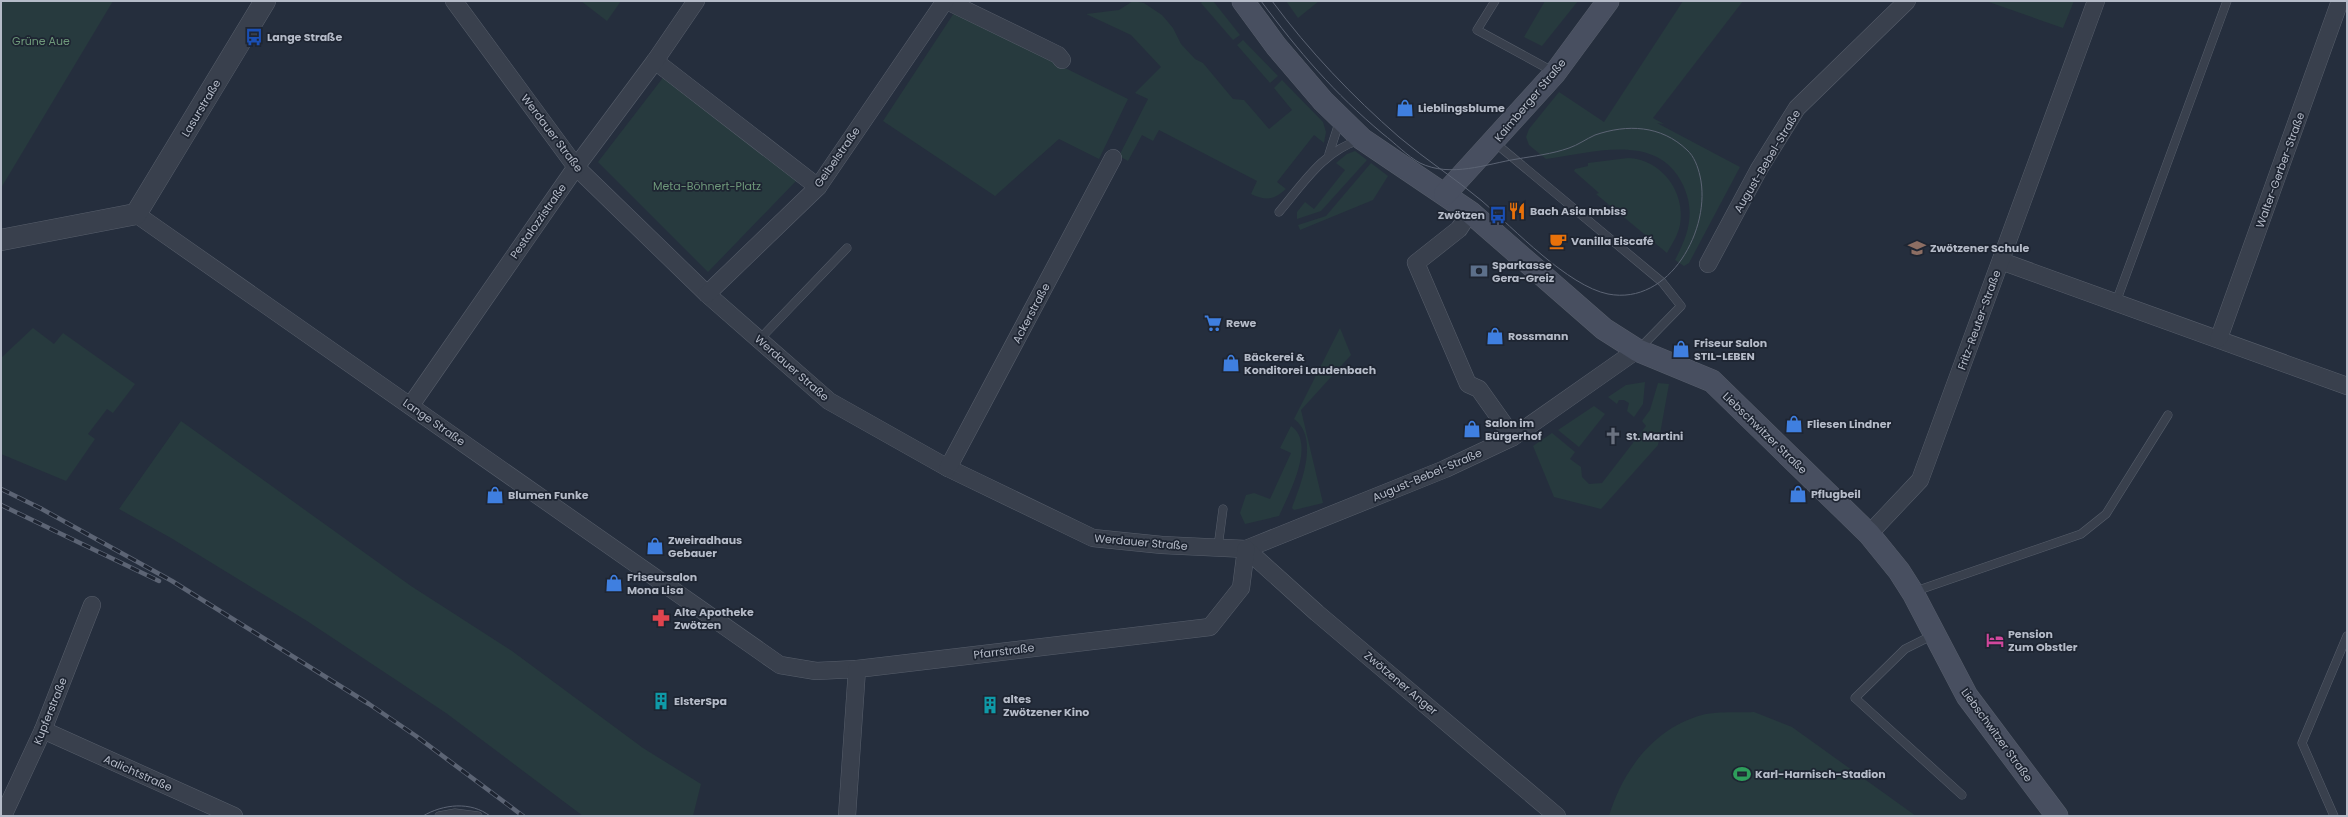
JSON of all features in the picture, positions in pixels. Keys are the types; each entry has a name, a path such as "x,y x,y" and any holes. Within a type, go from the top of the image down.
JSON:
{"main road":[{"name":"Liebschwitzer Straße","path":"1243,1 1276,46 1340,120 1362,139 1470,212 1604,328 1637,350 1712,381 1869,534 1913,593 1967,696 2057,816"},
{"name":"Kaimberger Straße","path":"1445,194 1494,142 1555,73 1608,1"}],"street":[{"name":"Lasurstraße","path":"136,214 265,1"},
{"name":"Werdauer Straße","path":"454,1 576,167 707,294 829,400 948,468 1092,538 1246,549"},
{"name":"Pestalozzistraße","path":"410,405 576,167 655,61 696,1"},
{"path":"946,1 1058,55 1062,60"},
{"name":"Geibelstraße","path":"707,294 818,187 946,1"},
{"name":"August-Bebel-Straße","path":"1708,264 1759,169 1797,108 1907,1"},
{"name":"Fritz-Reuter-Straße","path":"1869,534 1920,480 2096,1"},
{"name":"Walter-Gerber-Straße","path":"2219,338 2340,1"},
{"path":"655,61 818,187"},
{"name":"Ackerstraße","path":"948,468 1113,158"},
{"path":"1470,212 1459,229 1416,263 1468,384 1479,389 1513,437"},
{"path":"1,240 136,214"},
{"name":"Lange Straße","path":"136,214 780,665 816,671 857,669"},
{"path":"2001,261 2346,382"},
{"name":"August-Bebel-Straße","path":"1246,549 1445,469 1513,437 1637,350"},
{"name":"Pfarrstraße","path":"857,669 1210,627 1240,588 1246,549"},
{"name":"Zwötzener Anger","path":"1246,549 1317,612 1557,816"},
{"name":"Kupferstraße","path":"4,816 43,730 92,606"},
{"path":"847,816 857,669"},
{"name":"Aalichtstraße","path":"43,730 234,816"}],"lane":[{"path":"1495,1 1477,30 1555,73"},
{"path":"2116,302 2227,1"},
{"path":"1329,154 1340,120"},
{"path":"1279,212 1329,154 1347,143 1362,139"},
{"name":"August-Bebel-Straße","path":"1494,142 1662,282 1681,306 1637,350"},
{"path":"759,340 847,248"},
{"path":"1913,593 2081,534 2106,514 2168,415"},
{"path":"1218,547 1223,509"},
{"path":"1934,635 1905,649 1855,698 1962,795"},
{"path":"2334,816 2302,743 2347,636"},
{"path":"439,816 456,812 478,816"}],"green space":[{"name":"Grüne Aue","path":"1,1 113,1 1,188"},
{"path":"581,1 621,1 607,21"},
{"path":"1133,1 1144,3 1162,15 1173,28 1181,44 1195,59 1203,63 1233,99 1244,100 1269,129 1292,110 1274,88 1282,80 1323,122 1326,132 1324,143 1314,135 1277,182 1286,189 1282,193 1270,198 1261,198 1251,194 1257,181 1159,130 1153,141 1142,135 1128,161 1119,156 1148,99 1135,93 1161,67 1131,35 1086,14 1119,10"},
{"path":"1203,1 1213,1 1240,35 1233,40 1201,3"},
{"path":"1286,1 1319,1 1298,18"},
{"path":"1545,1 1578,1 1542,46 1524,37"},
{"path":"1683,1 1743,1 1653,118 1664,124 1657,123 1740,167 1689,263 1684,266 1675,260 1687,233 1690,214 1689,205 1683,185 1672,168 1658,157 1641,151 1603,150 1546,159 1529,145 1526,137 1529,129 1559,92 1604,122"},
{"path":"1986,1 2074,1 2063,28"},
{"path":"954,13 1128,99 1099,159 1059,139 995,196 883,121"},
{"path":"1243,40 1278,76 1270,83 1237,45"},
{"name":"Meta-Böhnert-Platz","path":"665,75 797,180 708,272 598,162"},
{"path":"1355,151 1367,160 1321,211 1297,219 1297,212 1305,202 1314,209 1345,170 1336,163 1347,154"},
{"path":"1628,158 1651,164 1661,171 1675,190 1681,213 1680,225 1667,253 1596,194 1599,193 1574,171 1575,169 1588,166 1588,163"},
{"path":"1371,163 1388,176 1373,200 1300,230 1298,225 1326,216"},
{"path":"33,328 54,344 63,333 135,384 113,413 107,409 88,434 95,439 66,481 1,454 1,358"},
{"path":"1340,328 1351,355 1301,410 1323,503 1294,510 1292,508 1300,487 1306,462 1307,449 1306,438 1302,427 1294,419"},
{"path":"1645,382 1643,404 1634,417 1627,411 1629,403 1624,400 1619,400 1617,404 1608,397 1626,385"},
{"path":"1658,383 1669,384 1658,445 1601,509 1554,497 1533,446 1552,433 1575,452 1570,459 1581,467 1582,477 1589,484 1602,483 1646,426 1642,421 1650,410"},
{"path":"1594,406 1605,414 1579,447 1558,430"},
{"path":"181,421 411,586 512,651 643,748 701,784 693,816 583,816 446,713 307,621 171,538 119,509"},
{"path":"1291,426 1298,434 1301,444 1301,457 1294,483 1279,516 1245,524 1240,513 1246,495 1254,493 1270,499 1291,453 1280,448"},
{"name":"Karl-Harnisch-Stadion","path":"1754,712 1792,727 1916,816 1609,816 1615,799 1632,767 1655,741 1669,730 1685,721 1702,715"}],"tram line":[{"path":"1261,1 1303,55 1333,87 1365,119 1410,157 1420,163 1432,167 1444,169 1456,170 1481,166 1563,150 1607,131 1631,128 1655,131 1677,142 1692,155 1700,176 1702,196 1699,218 1693,239 1682,259 1668,276 1650,288 1630,295 1608,294 1592,289 1576,280 1525,241 1482,201 1441,169 1430,162 1399,137 1348,89 1316,55 1272,1"},
{"path":"423,816 439,809 457,806 474,808 490,816"}],"railway":[{"path":"1,489 40,508 172,581 369,704 416,736 523,816"},
{"path":"1,505 159,581"}],"place":[{"name":"Lange Straße","path":"254,37"},
{"name":"Lieblingsblume","path":"1405,108"},
{"name":"Bach Asia Imbiss","path":"1517,211"},
{"name":"Zwötzen","path":"1498,215"},
{"name":"Vanilla Eiscafé","path":"1558,241"},
{"name":"Zwötzener Schule","path":"1917,248"},
{"name":"Sparkasse Gera-Greiz","path":"1479,271"},
{"name":"Rewe","path":"1213,323"},
{"name":"Rossmann","path":"1495,336"},
{"name":"Friseur Salon STIL-LEBEN","path":"1681,349"},
{"name":"Bäckerei & Konditorei Laudenbach","path":"1231,363"},
{"name":"Fliesen Lindner","path":"1794,424"},
{"name":"Salon im Bürgerhof","path":"1472,429"},
{"name":"St. Martini","path":"1613,436"},
{"name":"Pflugbeil","path":"1798,494"},
{"name":"Blumen Funke","path":"495,495"},
{"name":"Zweiradhaus Gebauer","path":"655,546"},
{"name":"Friseursalon Mona Lisa","path":"614,583"},
{"name":"Alte Apotheke Zwötzen","path":"661,618"},
{"name":"Pension Zum Obstler","path":"1995,640"},
{"name":"ElsterSpa","path":"661,701"},
{"name":"altes Zwötzener Kino","path":"990,705"},
{"name":"Karl-Harnisch-Stadion","path":"1742,774"}]}
